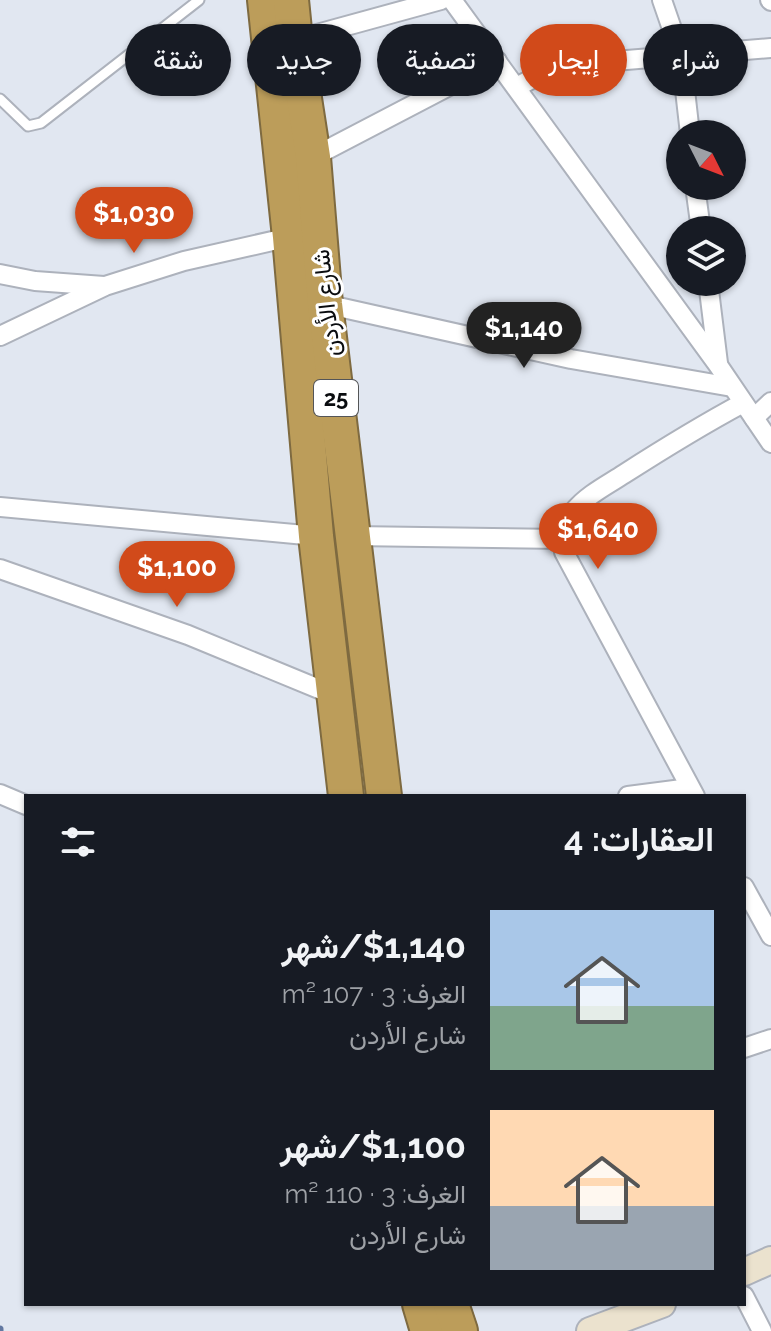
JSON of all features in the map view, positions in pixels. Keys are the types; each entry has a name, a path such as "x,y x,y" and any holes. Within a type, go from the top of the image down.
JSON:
{"highway":[{"name":"شارع الأردن","path":"265,0 290,237 316,536 346,794"},
{"name":"شارع الأردن","path":"291,0 293,24"},
{"name":"شارع الأردن","path":"304,96 313,157 325,304 384,794"},
{"path":"339,738 375,735"},
{"path":"421,1306 428,1331"},
{"path":"452,1306 460,1331"}],"street":[{"path":"353,24 441,0"},
{"path":"452,0 470,24"},
{"path":"662,0 670,24"},
{"path":"748,50 771,48"},
{"path":"517,87 555,66 643,58"},
{"path":"504,70 771,443"},
{"path":"313,157 430,96"},
{"path":"686,96 688,120"},
{"path":"0,336 105,286 184,261 290,237"},
{"path":"0,274 35,281 105,286"},
{"path":"710,296 718,365"},
{"path":"325,304 571,359 732,387"},
{"path":"660,794 692,792 564,552 562,539 566,524 595,493 692,430 771,402"},
{"path":"0,507 316,536"},
{"path":"353,536 562,539"},
{"path":"0,569 188,635 336,696"},
{"path":"0,794 24,804"},
{"path":"746,891 771,936"},
{"path":"746,1047 771,1039"},
{"path":"746,1271 771,1260"},
{"path":"746,1300 762,1331"},
{"path":"590,1331 657,1306"}],"lane":[{"path":"0,99 28,126 41,123 199,0"}]}
